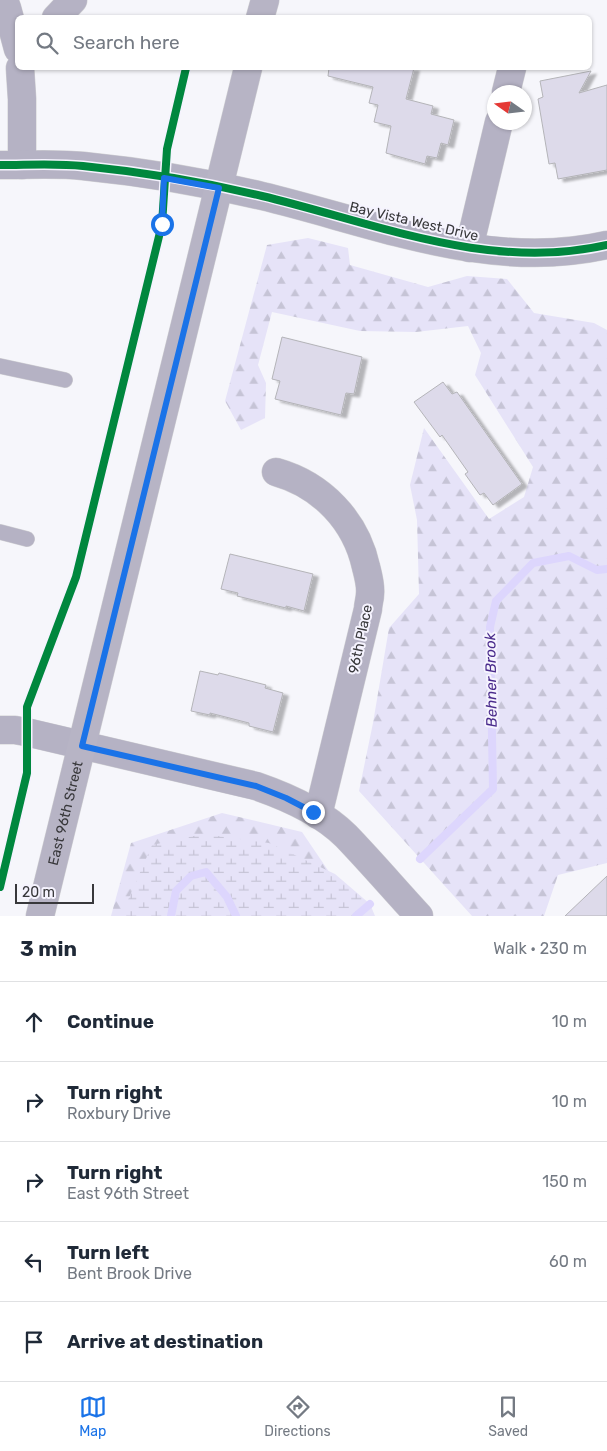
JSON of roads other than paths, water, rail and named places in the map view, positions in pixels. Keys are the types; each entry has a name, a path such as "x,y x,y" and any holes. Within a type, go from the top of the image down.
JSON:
{"main road":[{"path":"261,15 265,0"},
{"name":"East 96th Street","path":"40,916 248,70"}],"street":[{"path":"4,0 15,34"},
{"path":"59,15 74,0"},
{"path":"11,165 22,98 20,70"},
{"path":"508,85 512,70"},
{"path":"469,248 497,130"},
{"name":"Bay Vista West Drive","path":"11,165 81,165 143,174 262,196 446,244 469,248 499,252 536,253 585,249 607,245"},
{"name":"96th Place","path":"276,472 288,475 311,487 332,502 354,532 364,556 370,594 318,815"},
{"path":"0,730 14,730 256,786 286,798 318,815 347,837 419,916"}],"lane":[{"path":"0,366 66,380"},
{"path":"0,532 27,539"}],"waterway":[{"name":"Behner Brook","path":"420,859 493,789 490,627 496,601 533,563 569,556 597,570 607,569"},
{"name":"Behner Brook","path":"171,916 176,891 191,876 206,872 227,897 236,916"},
{"name":"Behner Brook","path":"356,916 370,904"}]}
